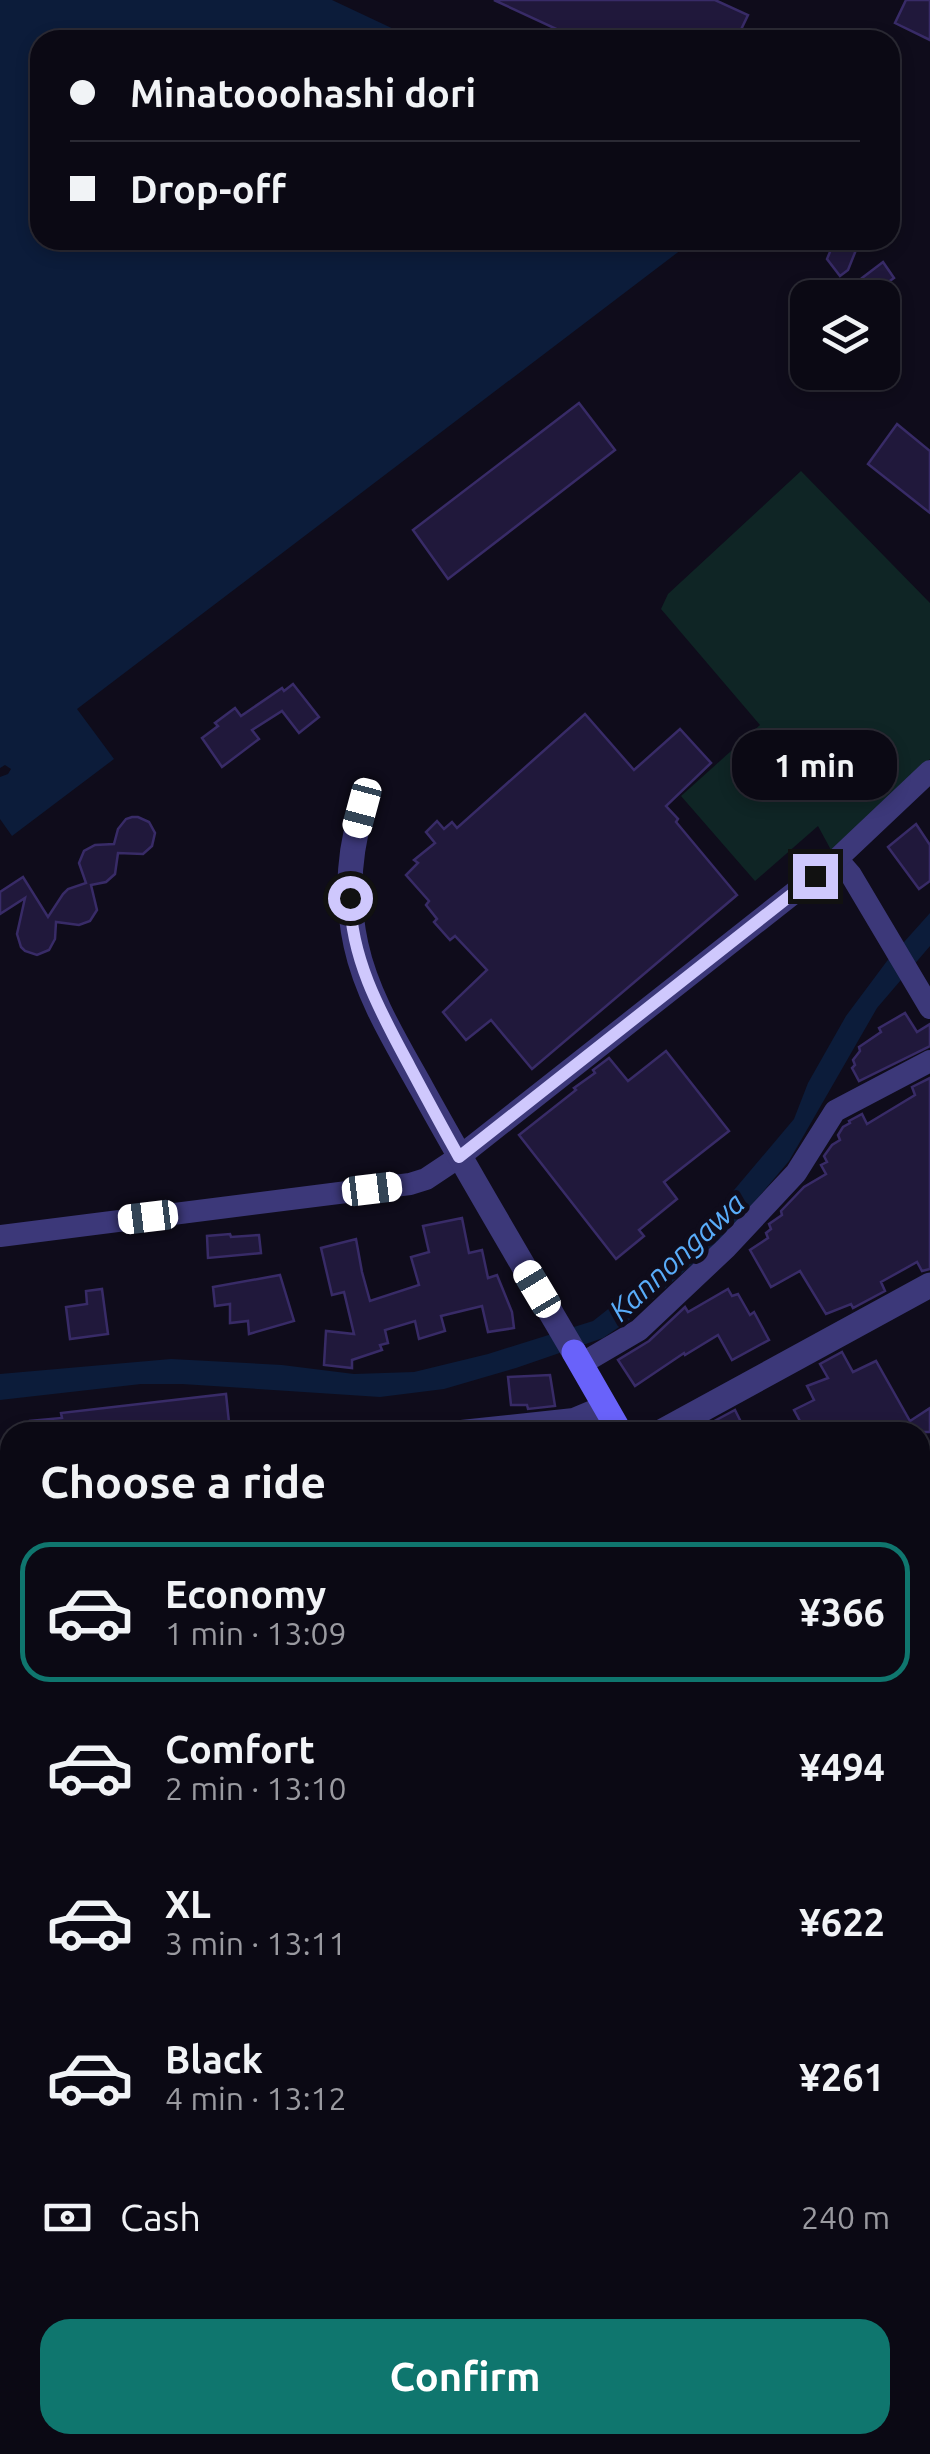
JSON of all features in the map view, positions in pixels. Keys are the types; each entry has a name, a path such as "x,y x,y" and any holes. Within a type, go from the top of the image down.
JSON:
{"main road":[{"path":"578,1358 615,1422"}],"street":[{"path":"0,1236 426,1179 836,859 930,771"},
{"path":"367,796 355,834 350,912 366,981 459,1157 578,1358 639,1330 726,1248 796,1173 834,1111 930,1061"},
{"path":"836,859 851,875 930,1008"},
{"path":"680,1422 930,1285"},
{"path":"546,1422 574,1419 606,1406"}],"green space":[{"path":"801,471 930,603 930,759 831,850 818,826 755,881 681,796 760,725 661,609 668,594"}],"water":[{"path":"0,0 332,0 396,30 30,30 30,250 681,250 77,709 114,759 12,836 0,819 0,777 11,769 5,765 0,768"},
{"name":"Kannongawa","path":"930,913 930,946 877,1008 789,1161 730,1231 628,1321 603,1338 444,1389 380,1397 141,1384 0,1400 0,1374 171,1359 282,1365 354,1374 414,1372 593,1321 658,1270 718,1209 794,1119 808,1083 846,1016"}],"building":[{"path":"494,0 715,0 748,15 741,30 558,30"},
{"path":"906,0 930,0 930,40 895,23"},
{"path":"831,250 856,250 848,270 840,276 827,259"},
{"path":"883,262 894,278 863,280"},
{"path":"579,403 615,450 448,579 413,530"},
{"path":"897,424 930,451 930,513 868,464"},
{"path":"293,684 319,717 299,733 282,711 252,730 259,739 222,767 202,738 235,708 241,716"},
{"path":"585,714 634,770 680,729 711,763 666,806 737,895 532,1069 491,1020 466,1040 443,1012 487,970 455,936 450,940 434,922 437,919 426,905 429,901 406,875 418,863 414,860 435,843 426,832 437,821 444,829 452,822 457,828"},
{"path":"132,817 149,822 155,833 152,846 143,854 118,853 115,874 106,882 91,885 97,910 90,921 79,925 56,922 55,939 49,950 37,955 25,951 17,934 25,898 0,914 0,892 23,877 48,917 68,889 86,883 79,863 84,851 95,845 114,844 118,829"},
{"path":"916,824 930,845 930,881 919,889 888,847"},
{"path":"905,1013 917,1032 930,1024 930,1046 859,1081 852,1068 859,1047 881,1032 879,1028"},
{"path":"666,1051 729,1131 664,1182 677,1199 639,1230 644,1236 616,1259 519,1135 609,1058 628,1081"},
{"path":"930,1078 930,1269 922,1271 917,1262 881,1282 885,1291 853,1308 851,1304 826,1314 800,1271 771,1287 750,1250 768,1238 769,1224 782,1215 781,1211 804,1187 826,1174 821,1165 827,1162 824,1156 840,1140 838,1135 849,1121 862,1114 867,1124 915,1095 912,1087"},
{"path":"462,1218 469,1253 482,1250 488,1278 497,1275 514,1328 488,1332 482,1306 441,1316 445,1331 419,1339 415,1321 385,1330 388,1343 380,1345 382,1350 352,1360 352,1368 324,1365 326,1331 354,1334 344,1292 332,1295 321,1248 356,1239 370,1301 419,1285 411,1257 429,1252 423,1226"},
{"path":"259,1235 261,1253 208,1258 207,1236"},
{"path":"280,1275 294,1321 249,1334 248,1321 230,1323 230,1304 215,1306 213,1287"},
{"path":"102,1289 108,1334 70,1339 66,1307 87,1304 86,1291"},
{"path":"728,1289 732,1296 738,1294 750,1315 754,1312 769,1340 732,1360 718,1335 635,1386 618,1360 649,1341 685,1307 688,1312"},
{"path":"842,1352 853,1372 876,1361 910,1421 930,1408 930,1422 801,1422 794,1410 814,1400 807,1386 828,1378 820,1364"},
{"path":"550,1375 555,1406 528,1409 527,1405 511,1405 508,1377"},
{"path":"226,1394 229,1422 30,1422 62,1418 61,1413"},
{"path":"735,1410 741,1422 713,1422"}],"route":[{"path":"350,898 352,926 366,981 459,1157 815,876"}]}
